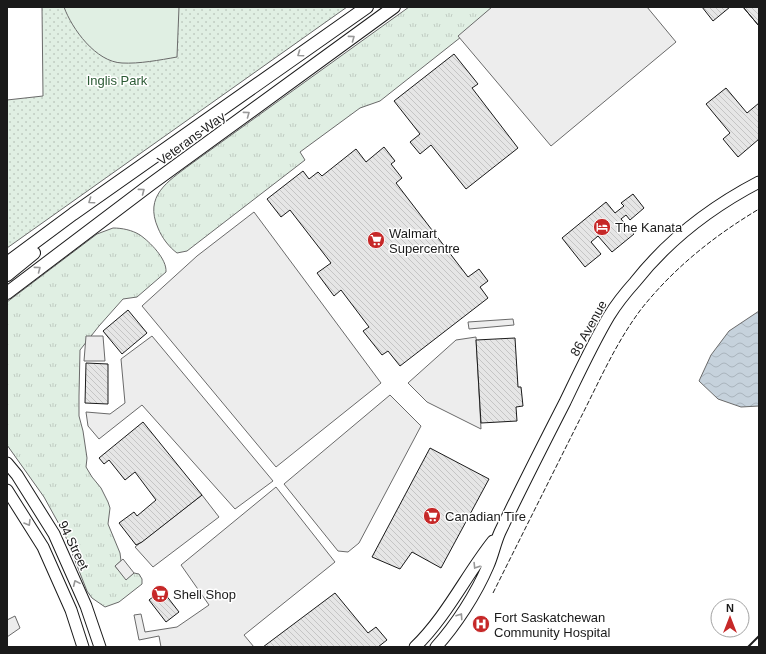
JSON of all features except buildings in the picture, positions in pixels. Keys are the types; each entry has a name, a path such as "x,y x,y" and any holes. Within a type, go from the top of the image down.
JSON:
{"main road":[{"name":"Veterans Way","path":"7,263 73,214 367,7"},
{"name":"Veterans Way","path":"7,293 151,184 394,7"},
{"path":"7,275 64,229 73,214"}],"street":[{"name":"86 Avenue","path":"436,647 465,608 482,578 488,566 499,534 597,337 610,314 622,297 655,258 696,221 734,195 759,182"},
{"name":"94 Street","path":"7,463 54,534 86,606 100,647"},
{"path":"7,490 43,547 71,610 83,647"},
{"name":"86 Avenue","path":"415,647 443,614 482,555 499,534"}],"green space":[{"name":"Inglis Park","path":"42,7 347,7 7,248 7,100 43,96"},
{"path":"64,7 179,7 177,57 135,63 112,61 94,51 86,43 73,25"},
{"path":"409,7 499,7 380,101 360,108 300,152 305,160 187,251 177,253 171,248 158,228 154,217 156,198 166,184 191,164"},
{"path":"113,228 137,233 144,238 161,256 166,267 166,272 137,297 123,299 80,350 79,416 87,458 86,467 101,488 110,508 108,524 120,553 121,561 115,566 126,579 134,573 139,574 142,579 142,584 119,602 105,607 92,598 87,591 65,535 44,497 7,445 7,302 97,234"}],"shaded area":[{"path":"492,7 647,7 676,42 551,146 458,36"},
{"path":"254,212 381,383 276,467 142,306 197,256"},
{"path":"513,319 514,325 469,329 468,322"},
{"path":"86,336 103,336 105,361 84,361"},
{"path":"152,336 273,481 235,509 142,405 99,439 88,426 86,412 110,414 125,403 121,359"},
{"path":"476,337 481,429 427,402 408,383 456,340"},
{"path":"390,395 421,426 359,543 348,552 338,551 284,484"},
{"path":"276,487 335,562 244,635 254,647 161,647 159,636 139,640 134,615 141,614 145,632 177,627 209,605 181,565"},
{"path":"202,495 219,517 153,567 135,547"},
{"path":"123,559 134,573 126,580 115,566"},
{"path":"15,616 20,628 7,637 7,620"}],"water":[{"path":"759,311 759,406 741,407 718,399 699,381 711,355 729,331"}],"fence":[{"path":"493,593 608,362 624,334 642,308 668,279 696,253 726,230 759,209"}],"wall":[{"path":"748,647 759,636"}],"place":[{"name":"The Kanata","path":"602,227"},
{"name":"Walmart Supercentre","path":"376,240"},
{"name":"Canadian Tire","path":"432,516"},
{"name":"Shell Shop","path":"160,594"},
{"name":"Fort Saskatchewan Community Hospital","path":"481,624"}]}
